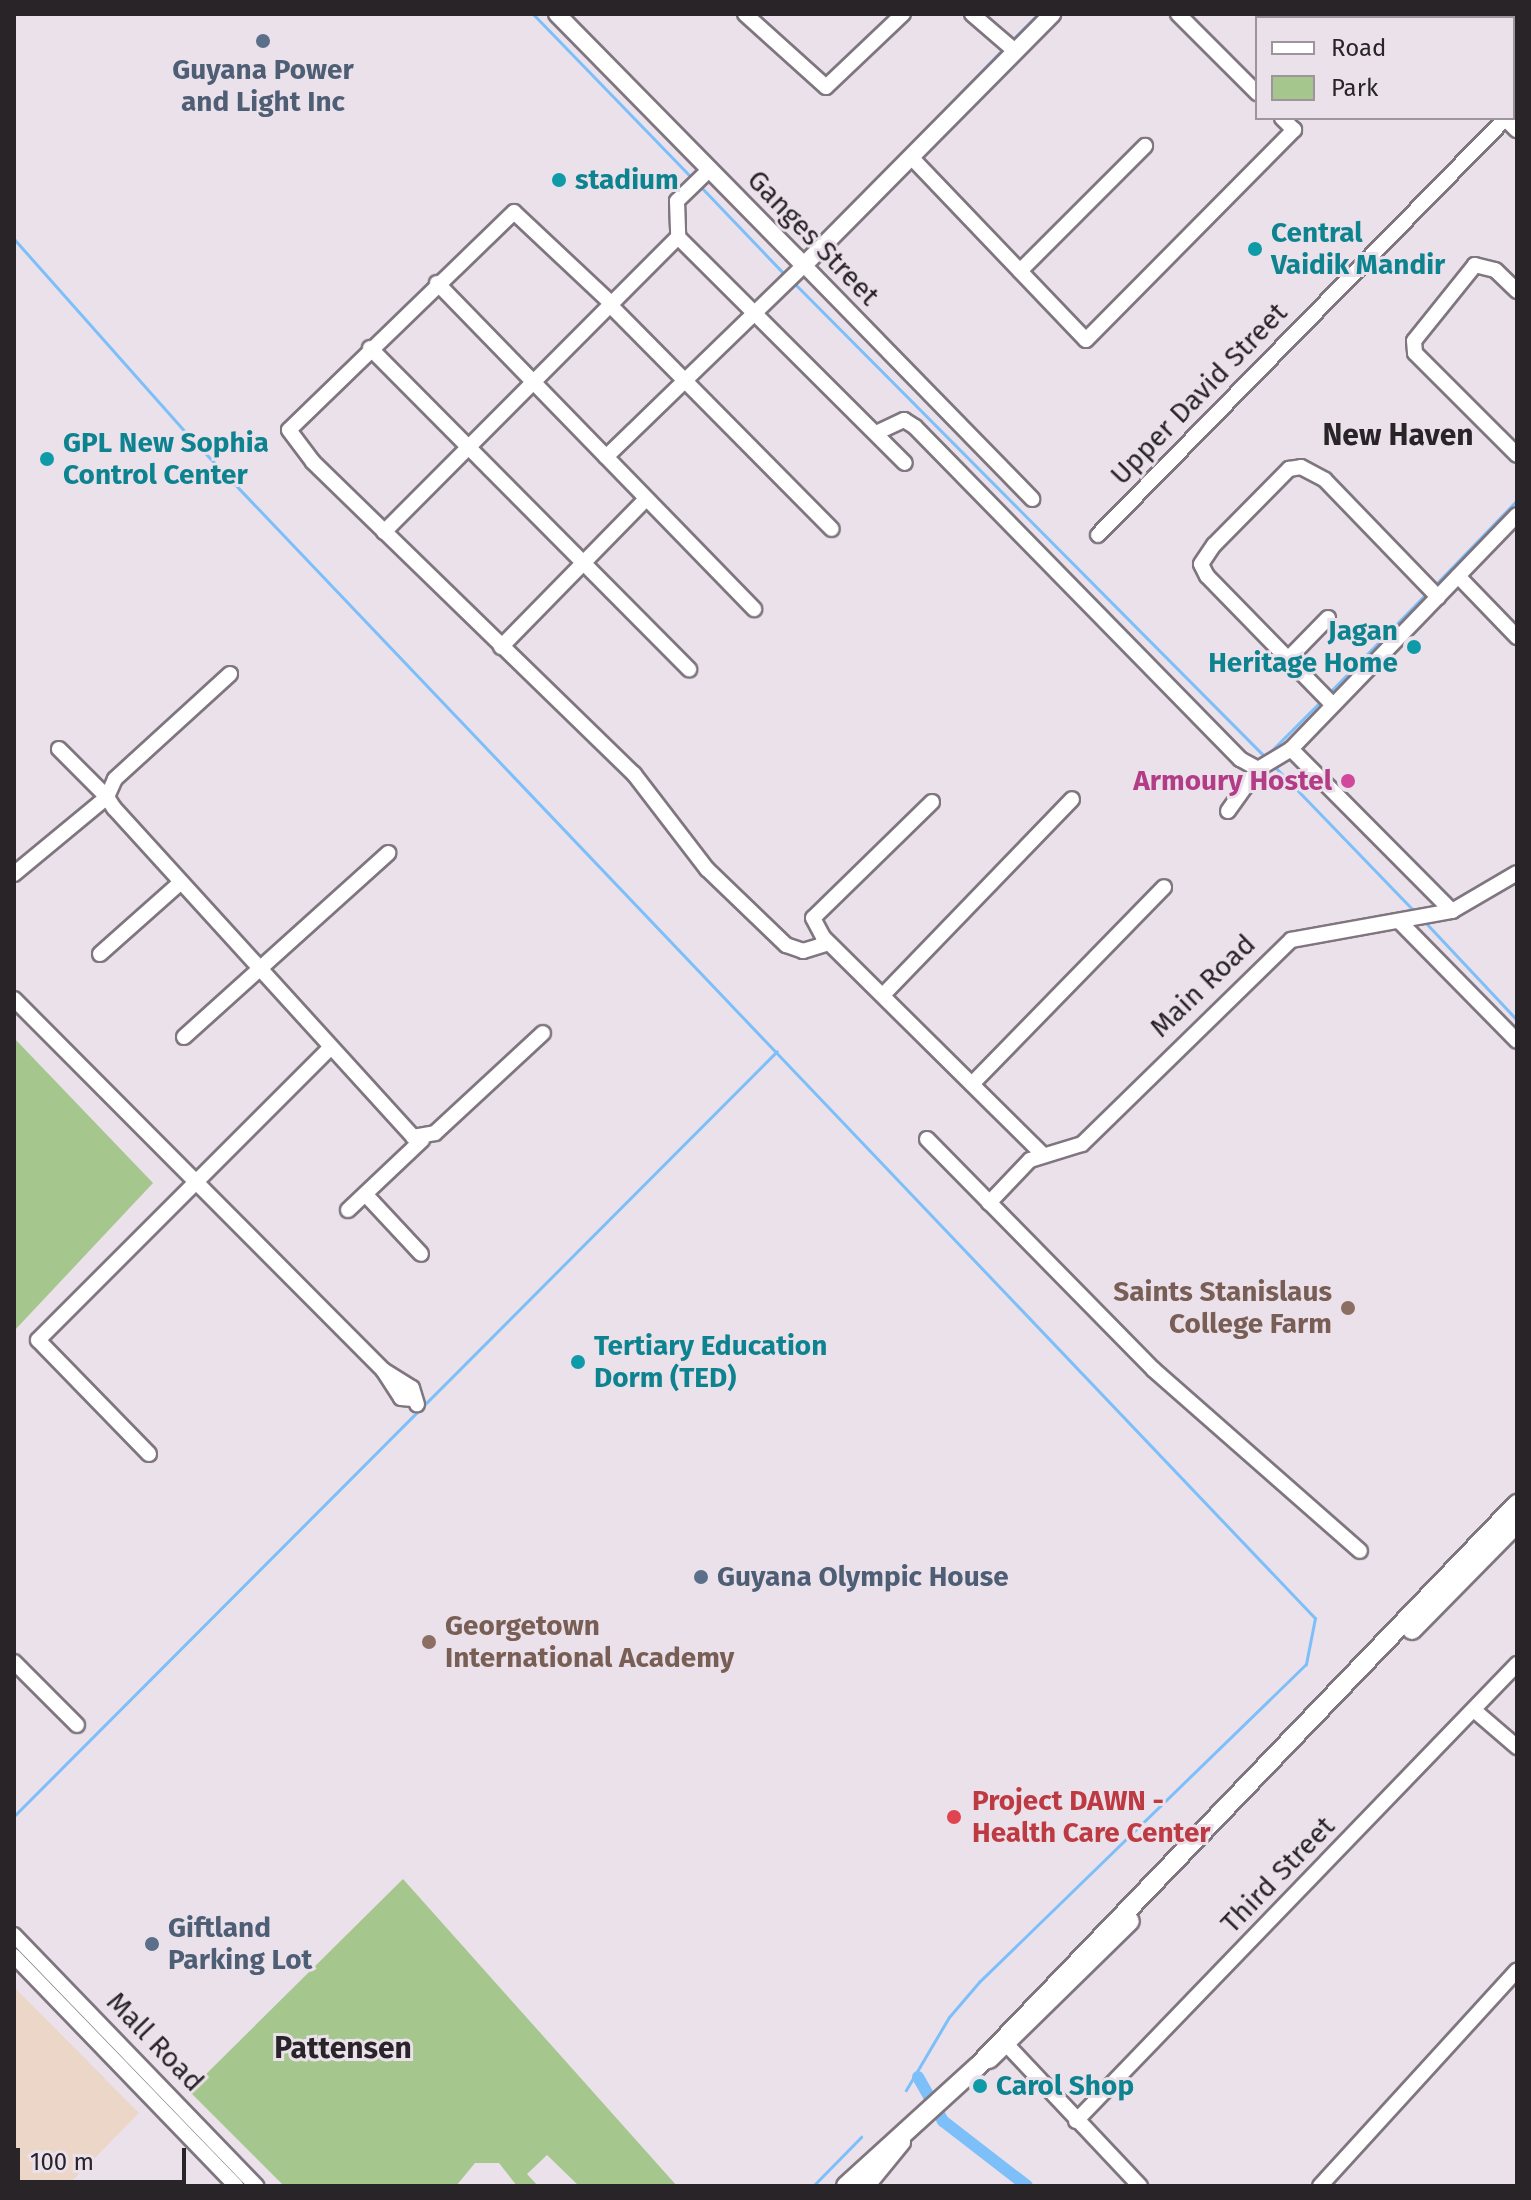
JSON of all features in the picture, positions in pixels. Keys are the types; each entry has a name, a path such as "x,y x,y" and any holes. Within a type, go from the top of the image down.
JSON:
{"main road":[{"path":"846,2186 975,2068 1517,1504"},
{"path":"975,2068 1009,2047 1517,1523"},
{"path":"865,2186 910,2130"}],"street":[{"name":"Ganges Street","path":"557,14 701,178 793,275 1032,499"},
{"path":"745,14 826,87 902,14"},
{"path":"972,14 1008,47"},
{"path":"606,457 911,157 1008,47 1052,14"},
{"path":"1178,14 1255,91"},
{"path":"911,157 1086,340 1294,130 1284,120"},
{"name":"Upper David Street","path":"1098,535 1504,120"},
{"path":"1020,271 1145,146"},
{"path":"701,178 677,201 678,237 905,463"},
{"path":"829,943 803,951 786,945 707,869 634,774 384,532 289,430 437,283 514,212 611,304 684,382 832,529"},
{"path":"384,532 678,237"},
{"path":"1517,291 1495,270 1475,265 1414,341 1415,353 1517,455"},
{"path":"437,283 754,609"},
{"path":"370,348 689,669"},
{"path":"876,433 904,420 915,427 1240,759 1262,768"},
{"path":"1325,697 1201,564 1292,467 1325,480 1433,592"},
{"path":"501,647 646,499"},
{"path":"1228,811 1262,768 1286,753 1325,697 1433,592 1458,576 1517,515"},
{"path":"1458,576 1517,637"},
{"path":"1289,658 1328,618"},
{"path":"14,874 107,797 115,779 230,674"},
{"path":"59,749 107,797 329,1049 422,1140"},
{"path":"1286,753 1445,913"},
{"path":"883,995 1072,799"},
{"path":"932,802 813,918 829,943 1042,1154 989,1203"},
{"path":"184,1037 388,853"},
{"name":"Main Road","path":"1042,1154 1082,1144 1291,940 1445,913 1505,883 1517,873"},
{"path":"100,954 181,882"},
{"path":"1505,883 1517,895"},
{"path":"972,1084 1164,887"},
{"path":"1401,923 1517,1041"},
{"path":"14,999 383,1370 401,1398 415,1401"},
{"path":"348,1210 367,1196 422,1140 543,1033"},
{"path":"149,1454 38,1340 329,1049"},
{"path":"927,1139 1180,1394 1360,1551"},
{"path":"367,1196 421,1254"},
{"path":"14,1662 77,1725"},
{"name":"Third Street","path":"1076,2121 1517,1664"},
{"path":"1474,1710 1517,1747"},
{"name":"Mall Road","path":"14,1935 256,2186"},
{"name":"Mall Road","path":"14,1956 236,2186"},
{"path":"1320,2186 1517,1970"},
{"path":"1009,2047 1140,2186"}],"shaded area":[{"path":"14,1987 139,2113 67,2186 14,2186"}],"green space":[{"path":"14,1038 153,1183 14,1331"},
{"path":"403,1879 677,2186 579,2186 547,2155 527,2174 538,2186 517,2186 499,2163 475,2163 456,2186 284,2186 189,2091"}],"waterway":[{"path":"533,14 692,178"},
{"path":"1012,40 1038,14"},
{"path":"842,215 1004,48"},
{"path":"700,186 786,276"},
{"path":"14,239 186,433 1315,1618 1306,1664 979,1982 949,2017 906,2090"},
{"path":"792,281 1266,758"},
{"path":"1434,586 1517,500"},
{"path":"1327,695 1428,592"},
{"path":"1265,757 1322,700"},
{"path":"1274,766 1416,913"},
{"path":"1424,921 1517,1020"},
{"path":"14,1816 777,1051"},
{"path":"918,2077 943,2121 1027,2186"},
{"path":"813,2186 861,2137"}],"place":[{"name":"Guyana Power and Light Inc","path":"263,41"},
{"name":"stadium","path":"559,180"},
{"name":"Central Vaidik Mandir","path":"1255,249"},
{"name":"GPL New Sophia Control Center","path":"47,459"},
{"name":"Jagan Heritage Home","path":"1414,647"},
{"name":"Armoury Hostel","path":"1348,781"},
{"name":"Saints Stanislaus College Farm","path":"1348,1308"},
{"name":"Tertiary Education Dorm (TED)","path":"578,1362"},
{"name":"Guyana Olympic House","path":"701,1577"},
{"name":"Georgetown International Academy","path":"429,1642"},
{"name":"Project DAWN - Health Care Center","path":"954,1817"},
{"name":"Giftland Parking Lot","path":"152,1944"},
{"name":"Carol Shop","path":"980,2086"}],"district":[{"name":"New Haven","path":"1398,435"},
{"name":"Pattensen","path":"343,2048"}]}
